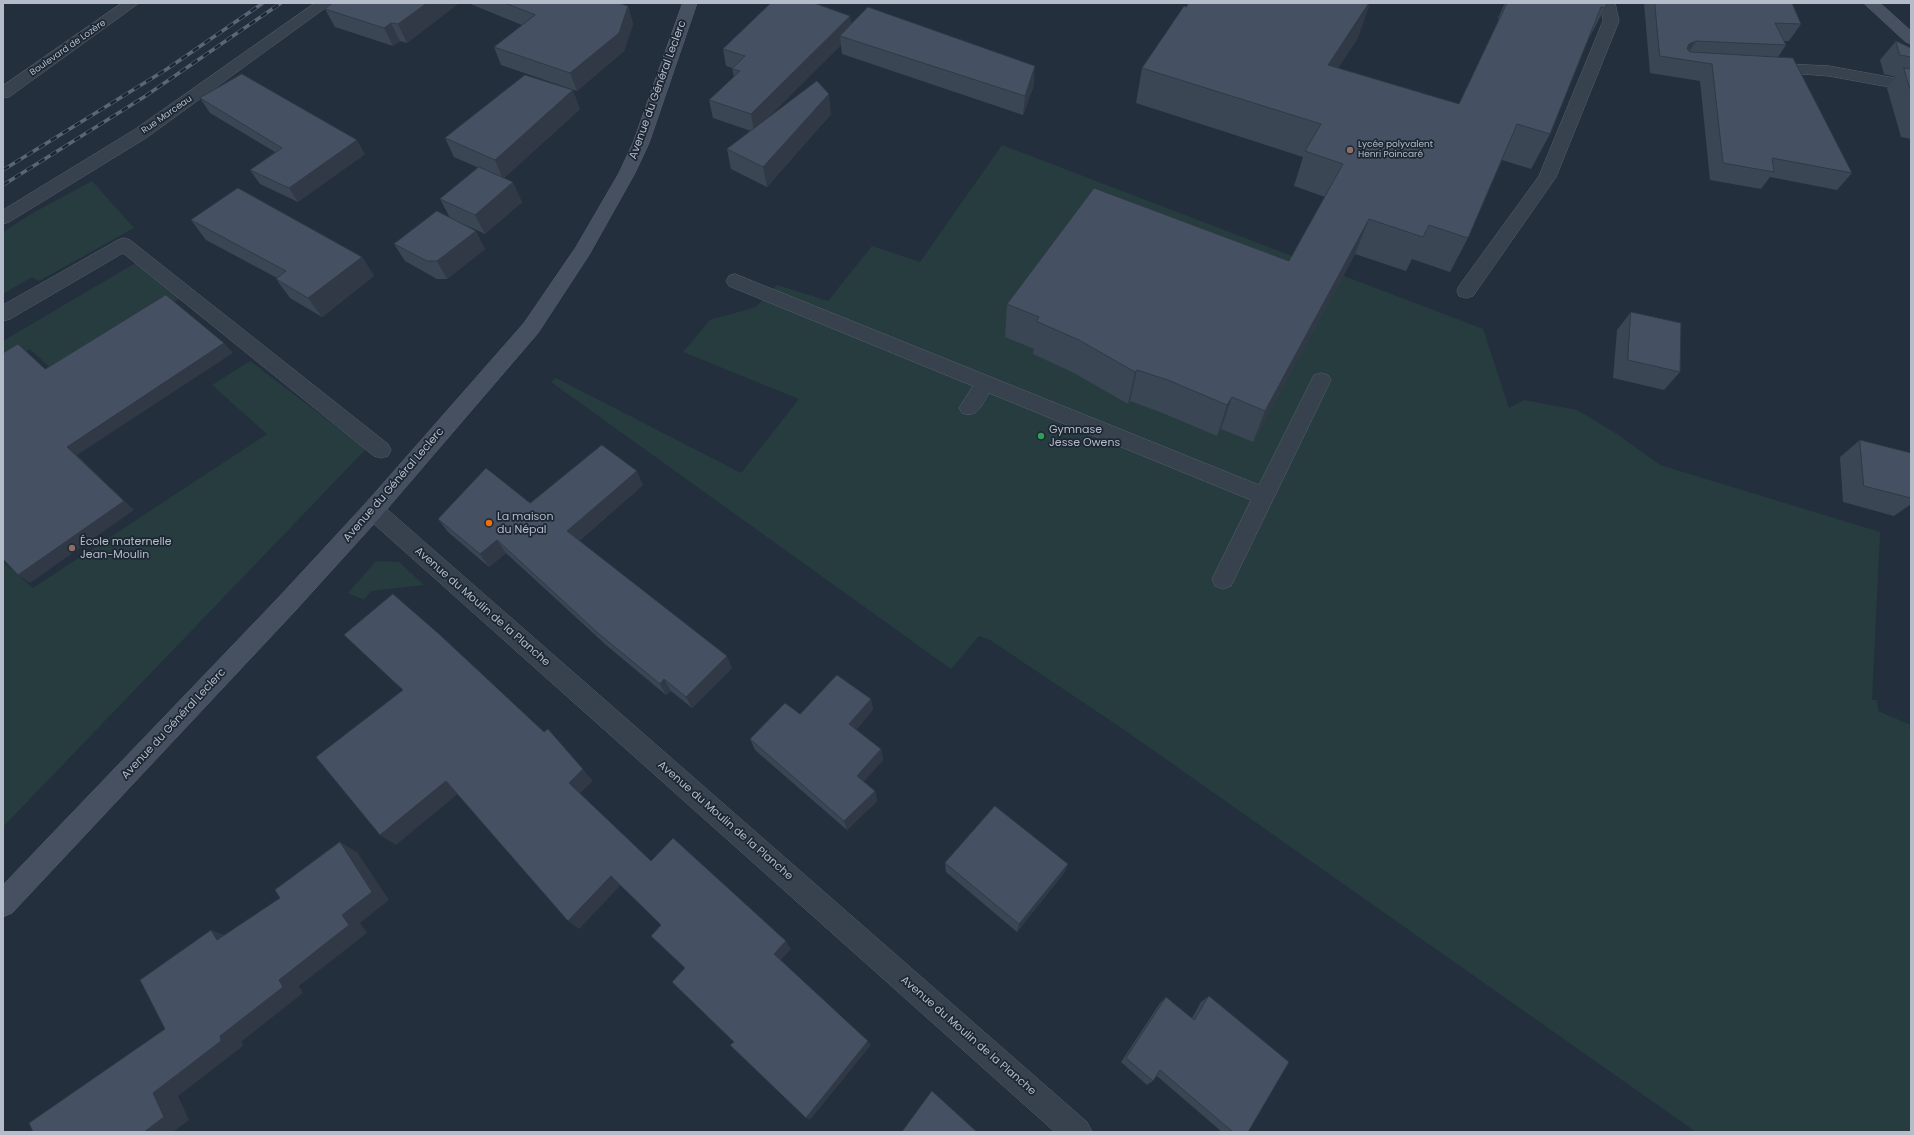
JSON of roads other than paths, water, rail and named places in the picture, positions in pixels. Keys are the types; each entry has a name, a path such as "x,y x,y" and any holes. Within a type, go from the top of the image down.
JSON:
{"main road":[{"name":"Avenue du Général Leclerc","path":"3,904 160,740 373,510 531,328 583,251 627,173 641,143 690,3"},
{"path":"1871,3 1911,39"}],"street":[{"name":"Boulevard de Lozère","path":"3,92 132,3"},
{"name":"Rue Marceau","path":"3,218 140,134 325,3"},
{"path":"1466,291 1547,176 1611,21 1608,3"},
{"path":"1753,68 1829,71 1911,86"},
{"path":"3,314 124,244 382,450"},
{"path":"736,281 1264,496"},
{"path":"1223,579 1321,380"},
{"path":"969,408 985,383"},
{"name":"Avenue du Moulin de la Planche","path":"373,510 1077,1132"}],"railway":[{"path":"3,170 167,69 263,3"},
{"path":"3,185 144,97 281,3"}],"place":[{"name":"Lycée polyvalent Henri Poincaré","path":"1350,150"},
{"name":"Gymnase Jesse Owens","path":"1041,436"},
{"name":"La maison du Népal","path":"489,523"},
{"name":"École maternelle Jean-Moulin","path":"72,548"}]}
